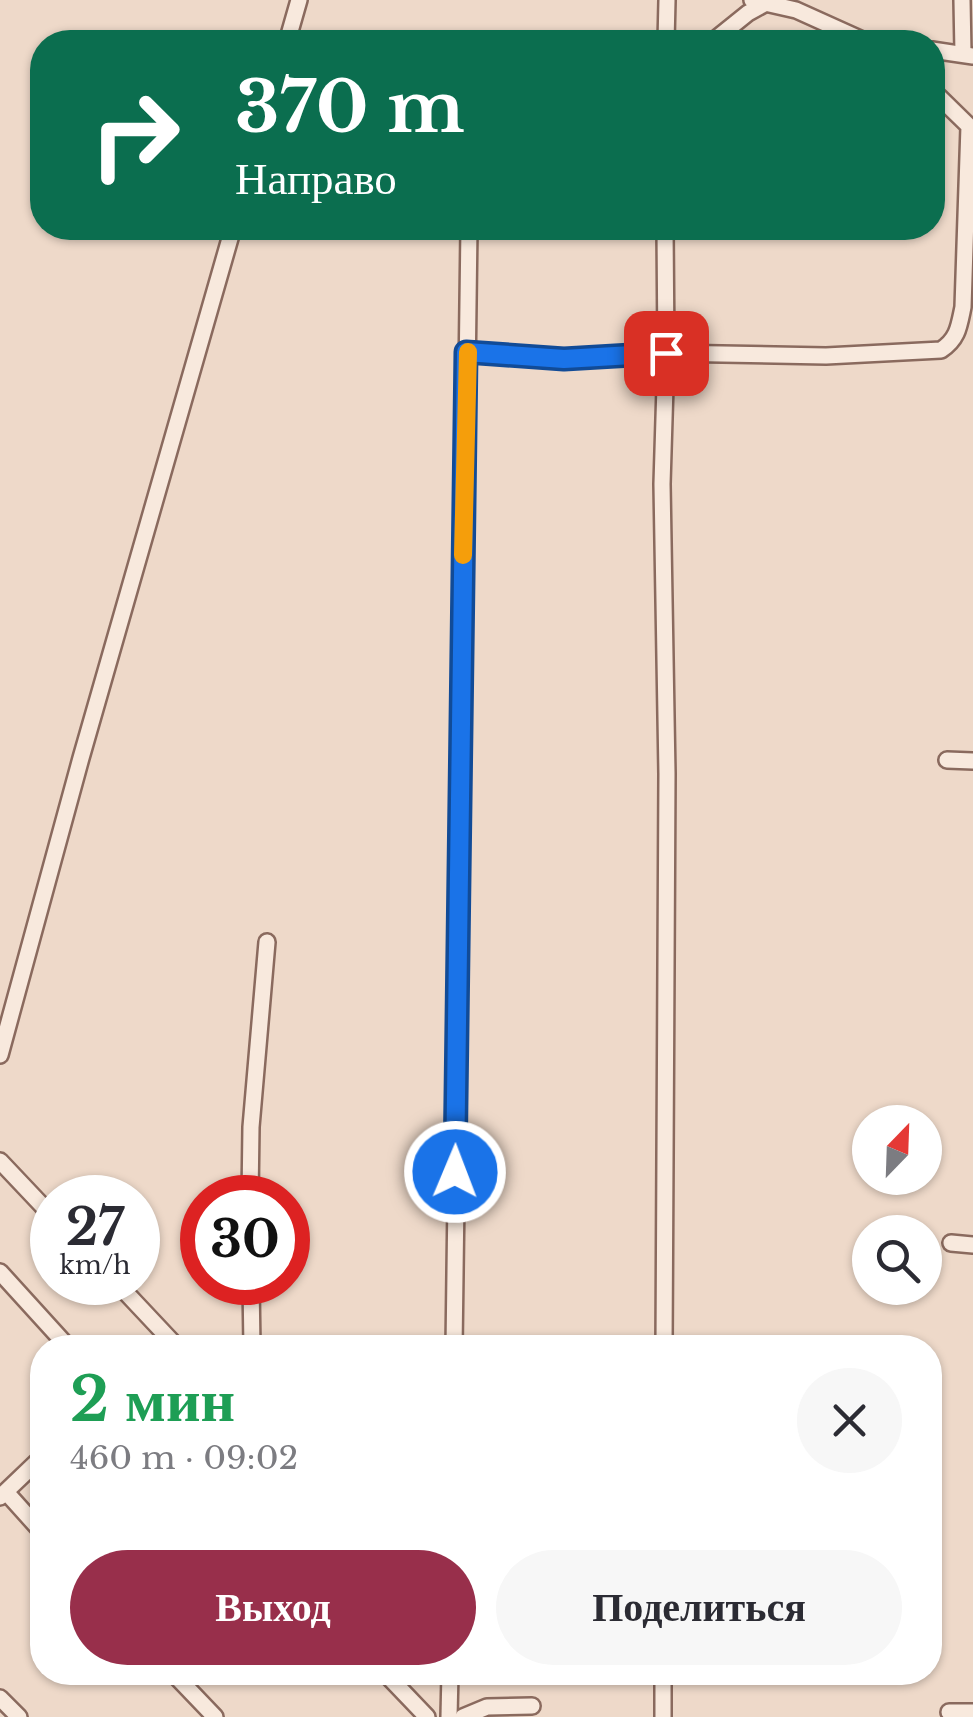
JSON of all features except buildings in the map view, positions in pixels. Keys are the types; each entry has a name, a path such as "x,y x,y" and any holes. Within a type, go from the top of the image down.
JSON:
{"street":[{"path":"290,30 299,0"},
{"path":"666,30 667,0"},
{"path":"962,0 968,55"},
{"path":"727,30 760,1 796,10 840,30"},
{"path":"466,352 564,359 666,353 826,356 941,350 958,334 968,274 969,126 945,103"},
{"path":"0,1055 230,240"},
{"path":"454,1335 469,240"},
{"path":"664,1335 668,774 662,484 665,240"},
{"path":"947,760 973,761"},
{"path":"250,1175 267,942"},
{"path":"0,1160 30,1192"},
{"path":"951,1243 973,1246"},
{"path":"0,1272 57,1335"},
{"path":"138,1305 166,1335"},
{"path":"251,1305 252,1335"},
{"path":"30,1468 3,1495 30,1521"},
{"path":"184,1685 215,1717"},
{"path":"396,1685 427,1717"},
{"path":"449,1717 450,1685"},
{"path":"663,1717 664,1685"},
{"path":"0,1698 18,1717"},
{"path":"462,1717 486,1707 532,1706"},
{"path":"949,1712 973,1712"}],"slow traffic":[{"path":"463,555 468,352"}],"route":[{"path":"455,1172 466,352 564,359 666,353"}]}
